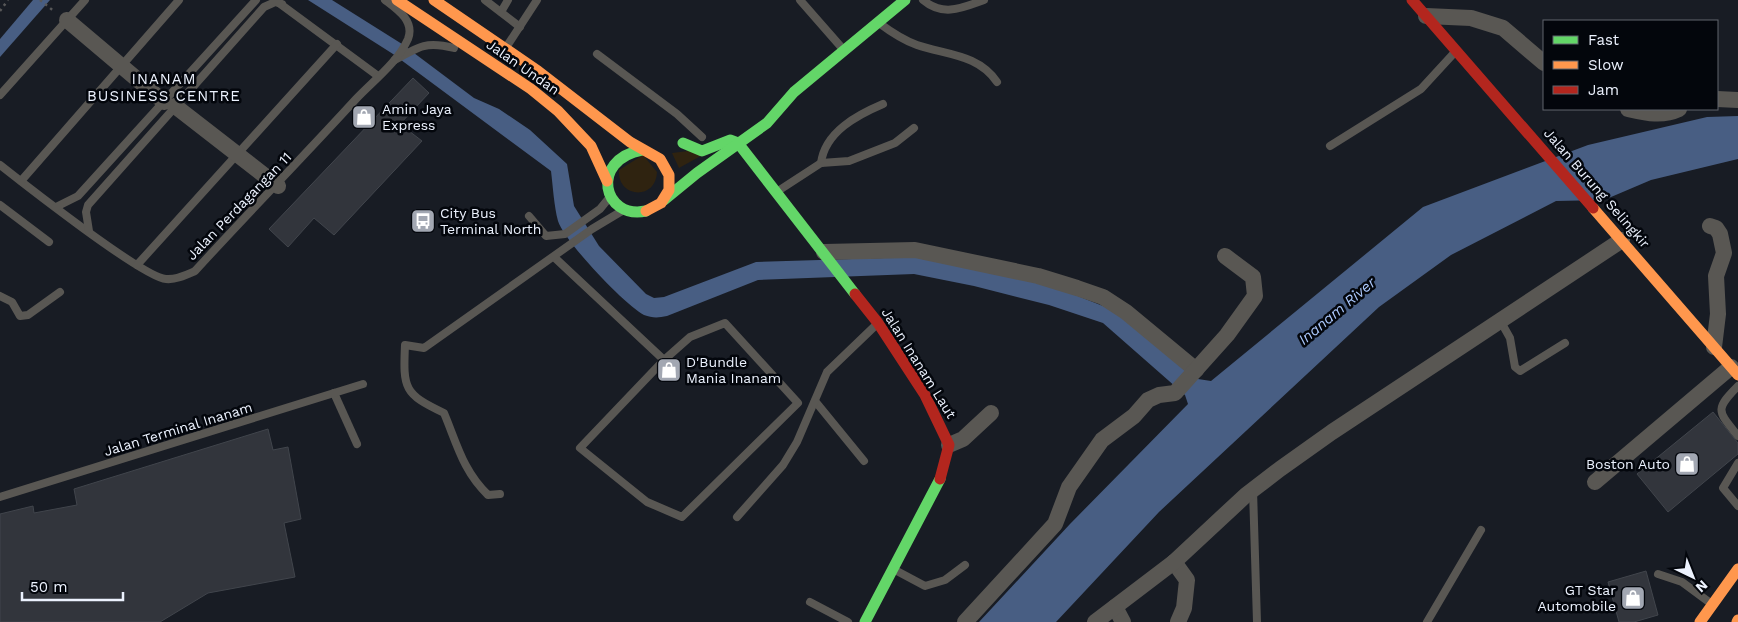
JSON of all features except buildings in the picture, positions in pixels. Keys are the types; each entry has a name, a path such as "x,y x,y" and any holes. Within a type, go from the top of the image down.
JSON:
{"main road":[{"name":"Jalan Undan","path":"397,0 524,84 550,104 584,138 597,155 608,181 611,196"},
{"name":"Jalan Undan","path":"434,0 505,48 661,160 669,173 670,184 662,202"},
{"path":"611,196 625,209 644,212 662,202 682,181 771,119 794,92 905,0"},
{"name":"Jalan Burung Selingkir","path":"1412,0 1735,371"},
{"path":"760,113 782,97 794,92"},
{"path":"608,181 609,172 619,157 627,152 674,145 714,133"},
{"path":"674,145 702,151 730,140 738,143"},
{"name":"Jalan Inanam Laut","path":"738,143 878,323 925,395 949,444"},
{"path":"865,622 943,474 949,444"},
{"path":"1700,622 1738,569"}],"street":[{"path":"1426,16 1470,18 1503,28 1543,62"},
{"path":"67,20 120,66 278,186"},
{"path":"1718,99 1738,100"},
{"path":"1632,110 1648,114 1669,114 1677,110"},
{"path":"1710,226 1716,228 1720,234 1724,253 1716,276 1718,314 1714,347"},
{"path":"1095,622 1174,562 1253,490 1332,432 1501,322 1622,240"},
{"path":"824,252 915,250 1038,276 1077,288 1103,297 1126,312 1196,370"},
{"path":"965,622 1055,524 1069,488 1102,440 1134,416 1148,400 1159,395 1175,393 1227,335 1255,296 1253,277 1225,256"},
{"path":"1596,482 1735,371"},
{"path":"949,444 963,439 990,413"},
{"path":"1174,562 1187,580 1184,608 1178,622"},
{"path":"1115,606 1123,622"}],"lane":[{"path":"0,95 85,0"},
{"path":"20,181 180,0"},
{"path":"89,231 86,212 88,205 256,0"},
{"name":"Jalan Perdagangan 11","path":"0,165 137,265 164,280 180,277 195,271 278,186 392,62 408,38 408,26 404,14 385,0"},
{"path":"484,0 520,27"},
{"path":"501,12 508,0"},
{"path":"505,48 537,0"},
{"path":"923,0 938,10 954,10 984,0"},
{"path":"805,1 843,50"},
{"path":"56,207 78,196 264,8 274,2 279,2 378,76"},
{"path":"878,22 901,38 917,45 959,56 983,65 997,82"},
{"name":"Jalan Perdagangan 11","path":"392,62 413,50 435,43 456,48 503,81"},
{"path":"137,265 337,44"},
{"path":"1330,146 1421,89 1456,50"},
{"path":"597,54 677,114 714,133"},
{"path":"510,86 524,84"},
{"path":"821,163 823,152 828,142 840,130 858,115 883,104"},
{"path":"777,192 821,163 849,161 895,143 914,128"},
{"path":"529,216 546,236 565,234 587,219 611,196"},
{"path":"0,205 49,242"},
{"path":"500,494 488,495 474,482 462,461 444,413 418,400 409,390 404,372 405,345 424,348 554,258 571,244 625,209"},
{"path":"554,258 664,360"},
{"path":"0,296 12,302 20,316 28,315 60,292"},
{"path":"1501,322 1510,338 1515,367 1520,371 1565,343"},
{"path":"724,323 798,403 682,517 647,502 580,448 664,360 690,337 724,323"},
{"path":"737,517 783,465 797,442 827,372 878,323"},
{"name":"Jalan Terminal Inanam","path":"0,497 363,384"},
{"path":"1738,386 1723,401 1720,414 1738,436"},
{"path":"334,393 357,444"},
{"path":"815,402 864,461"},
{"path":"1738,463 1723,488 1738,506"},
{"path":"1253,490 1257,622"},
{"path":"1427,622 1482,530"},
{"path":"893,569 915,583 925,586 944,580 965,565"},
{"path":"1658,574 1682,582 1712,605"},
{"path":"810,602 848,622"}],"path":[{"path":"0,11 8,0"},
{"path":"40,0 48,7"}],"shaded area":[{"path":"726,142 679,168 672,153 696,150"},
{"path":"643,155 657,172 655,181 650,188 644,191 630,191 620,179 619,170"}],"water":[{"path":"33,0 50,0 0,57 0,39"},
{"name":"Inanam River","path":"308,0 332,0 402,44 474,98 499,109 530,130 567,164 574,206 599,246 646,294 654,298 664,297 756,262 917,257 1055,287 1113,310 1198,379 1211,381 1423,207 1588,145 1707,117 1738,116 1738,159 1651,180 1604,200 1556,201 1451,255 1379,307 1159,512 1056,622 979,622 1070,524 1188,404 1185,395 1103,323 1049,305 974,286 914,274 758,280 667,316 650,317 644,315 623,299 571,243 558,221 551,171 393,54"}],"traffic: fast":[{"path":"664,200 697,173 767,123 794,92 905,0"},
{"path":"683,143 702,151 730,140 738,143 855,294"},
{"path":"642,150 625,156 614,165 609,176 608,188 612,198 620,207 631,211 646,211"},
{"path":"865,622 940,479"}],"traffic: slow":[{"path":"397,0 531,89 558,111 591,146 607,181"},
{"path":"434,0 538,71 630,142 660,159 669,175 669,190 661,203 646,211"},
{"path":"1593,208 1738,375"},
{"path":"1700,622 1738,569"}],"traffic: jam":[{"path":"1412,0 1593,208"},
{"path":"855,294 878,323 925,395 949,445 940,479"}],"place":[{"name":"Amin Jaya Express","path":"364,117"},
{"name":"City Bus Terminal North","path":"423,221"},
{"name":"D'Bundle Mania Inanam","path":"669,370"},
{"name":"Boston Auto","path":"1687,464"},
{"name":"GT Star Automobile","path":"1633,598"}],"district":[{"name":"INANAM BUSINESS CENTRE","path":"164,88"}]}
